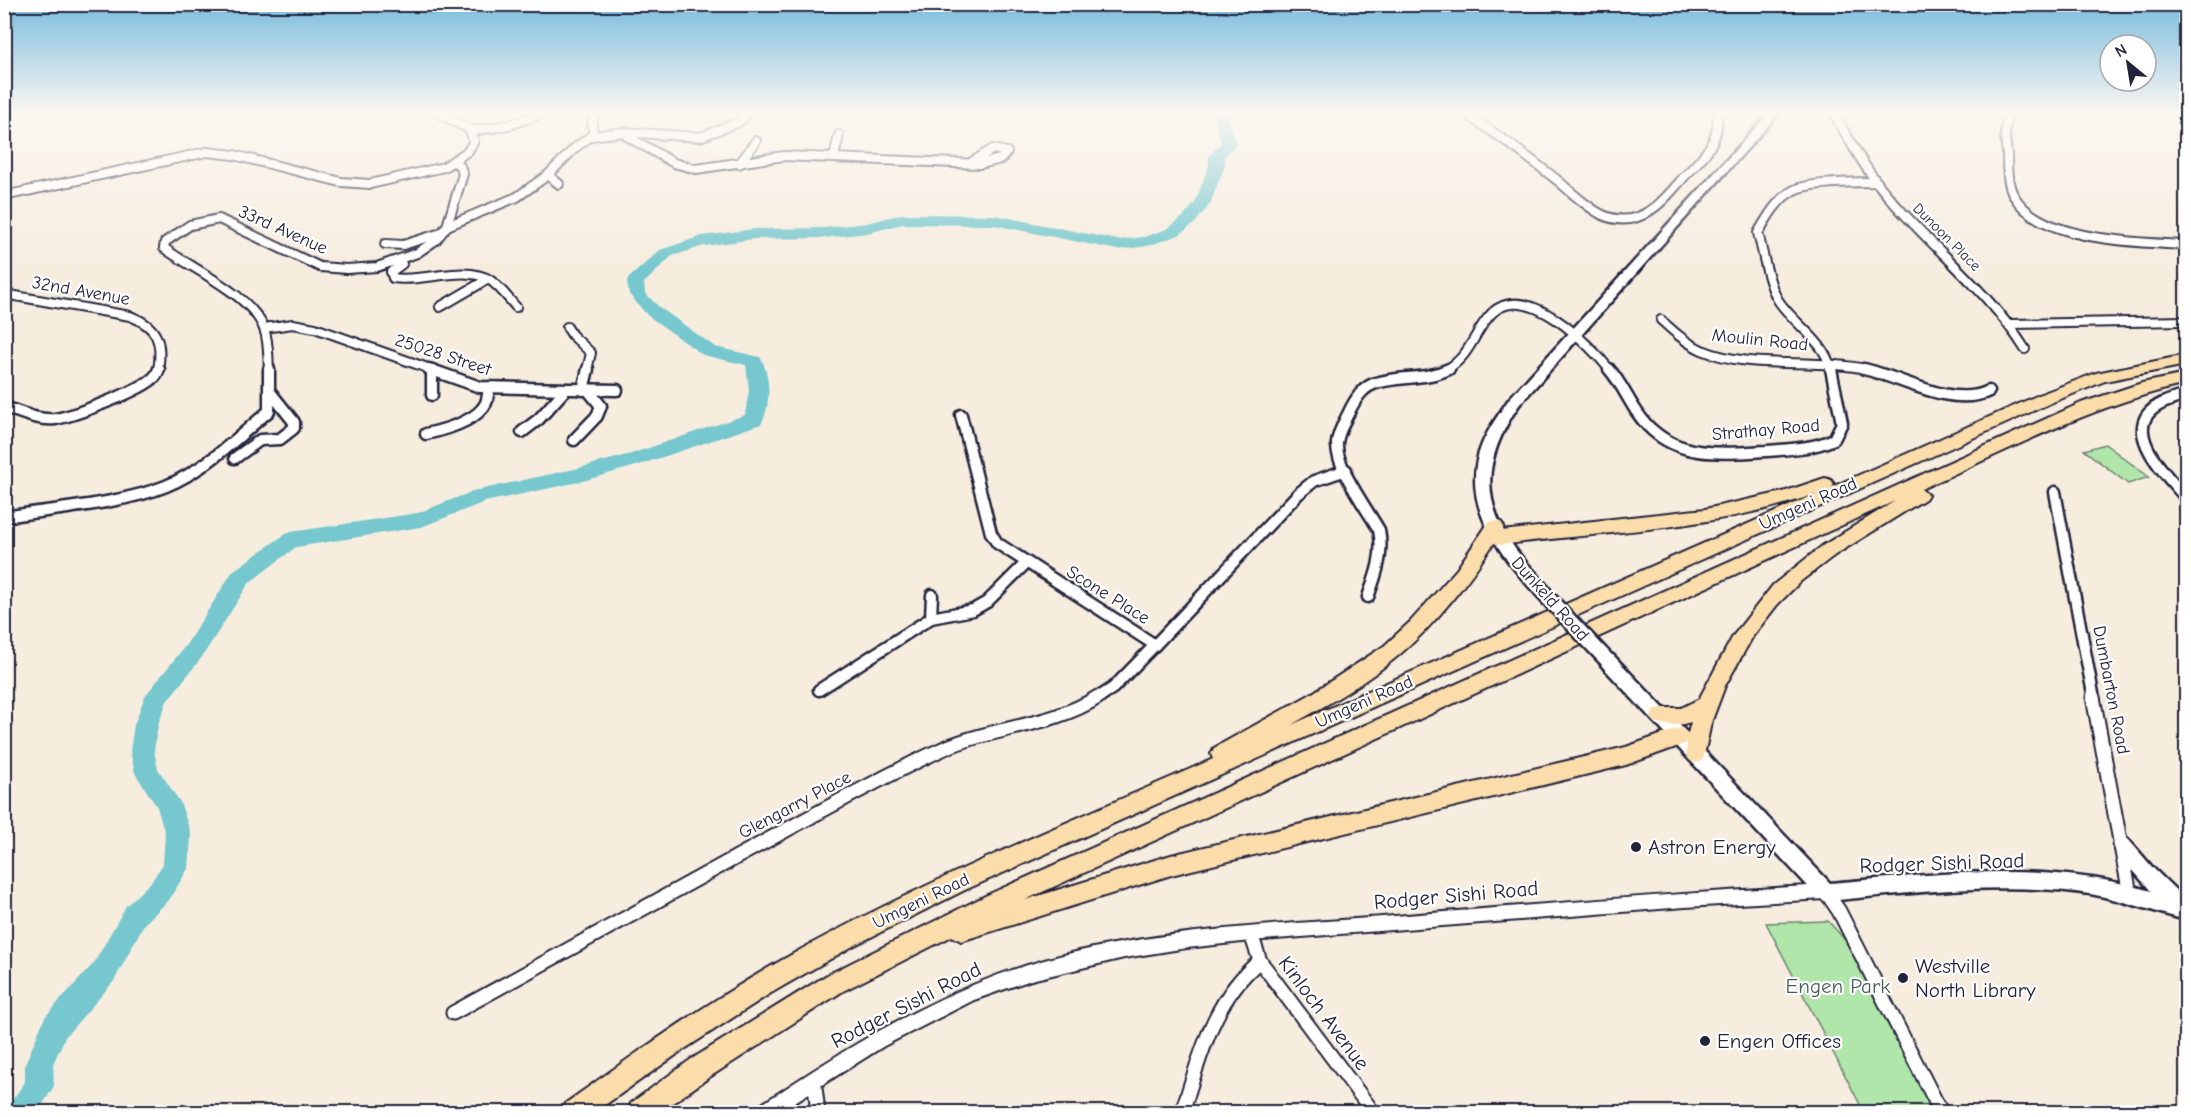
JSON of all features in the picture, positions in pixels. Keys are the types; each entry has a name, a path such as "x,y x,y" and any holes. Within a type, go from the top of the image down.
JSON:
{"highway":[{"name":"Umgeni Road","path":"575,1113 682,1036 805,959 904,908 2021,410 2102,377 2187,360"},
{"name":"Umgeni Road","path":"640,1113 699,1069 835,983 1052,876 2117,396 2187,379"},
{"path":"1048,842 1214,758 1318,699 1391,651 1418,626 1463,574 1488,556 1500,538 1654,522 1807,492 1943,437 2021,410"},
{"path":"1696,754 1699,725 1706,705 1743,636 1780,590 1817,559 1985,454"},
{"path":"1661,716 1683,716 1706,705"},
{"path":"902,948 1171,865 1626,756 1680,737"}],"main road":[{"name":"Dunkeld Road","path":"1728,164 1514,402 1490,437 1482,475 1485,500 1500,538 1519,568 1826,892"},
{"path":"2122,845 2146,874 2186,911"},
{"name":"Rodger Sishi Road","path":"1826,892 1949,882 2074,884 2130,894 2186,911"}],"street":[{"path":"4,196 151,164"},
{"path":"272,164 356,184 398,179 447,164"},
{"path":"385,244 403,245 444,229 463,174 457,164"},
{"name":"33rd Avenue","path":"264,328 260,319 250,308 164,248 167,239 194,224 219,219 320,267 347,269 376,267 408,258 428,246 444,229 517,197 559,164"},
{"path":"677,164 688,168 714,168 738,164"},
{"path":"1537,164 1592,208 1613,219 1630,219 1649,211 1695,164"},
{"name":"Dunoon Place","path":"1866,164 1877,182 1899,208 1991,300 2011,324 2025,349"},
{"path":"2008,164 2010,188 2015,199 2025,210 2046,224 2071,231 2187,245"},
{"path":"548,175 559,184"},
{"name":"Strathay Road","path":"1368,597 1379,566 1383,543 1379,530 1338,455 1338,441 1361,390 1375,383 1431,375 1455,366 1476,341 1488,318 1499,306 1512,303 1535,308 1555,318 1616,377 1651,429 1670,442 1703,453 1733,454 1815,446 1834,439 1842,423 1830,364 1820,345 1786,312 1776,297 1758,233 1775,206 1794,190 1835,182 1877,182"},
{"path":"408,258 391,272 393,278 409,281 473,275 489,279 516,306"},
{"path":"440,307 489,279"},
{"name":"32nd Avenue","path":"4,294 130,316 144,322 153,329 158,338 159,370 154,378 144,385 62,417 40,418 4,407"},
{"name":"Moulin Road","path":"1661,320 1688,344 1712,354 1869,369 1962,397 1974,398 1989,391"},
{"path":"2011,324 2187,321"},
{"name":"25028 Street","path":"264,328 293,324 315,328 489,388 616,390"},
{"path":"567,327 573,338 587,347 591,353 586,390 601,406 600,412 580,430 574,440"},
{"path":"4,517 130,497 166,486 214,458 269,411 271,393 264,328"},
{"path":"432,370 432,395"},
{"path":"426,434 439,432 475,413 486,402 489,388"},
{"path":"522,432 539,419 565,390"},
{"path":"235,458 260,440 275,441 294,428 295,425 288,419 280,399 271,393"},
{"path":"2187,395 2163,403 2154,409 2144,423 2142,432 2150,452 2187,498"},
{"name":"Scone Place","path":"961,415 993,539 1001,548 1155,645 1298,494 1314,480 1346,470"},
{"name":"Dumbarton Road","path":"2055,492 2130,894"},
{"path":"819,690 931,618 979,607 995,596 1026,563"},
{"path":"931,618 932,595"},
{"name":"Glengarry Place","path":"453,1013 792,827 934,752 979,736 1060,714 1094,701 1113,688 1155,645"},
{"path":"1826,892 1839,911 1941,1113"},
{"name":"Rodger Sishi Road","path":"765,1113 814,1078 936,1010 998,982 1117,950 1192,939 1251,934 1685,900 1826,892"},
{"name":"Kinloch Avenue","path":"1251,934 1260,962 1373,1113"},
{"path":"1182,1113 1221,1005 1237,980 1260,962"},
{"path":"814,1078 818,1113"}],"green space":[{"path":"2105,444 2149,477 2128,484 2084,450"},
{"name":"Engen Park","path":"1828,921 1866,963 1943,1112 1864,1112 1766,923"}],"waterway":[{"path":"21,1112 39,1086 39,1064 55,1027 104,972 135,915 160,891 176,867 178,834 168,802 147,773 142,751 146,725 157,696 194,651 241,577 291,540 421,520 481,496 579,475 636,459 754,419 759,383 754,361 709,351 653,311 637,294 635,282 666,253 702,241 754,234 823,233 868,228 902,219 994,220 1118,245 1147,241 1173,232 1189,220 1202,204 1217,164"}],"place":[{"name":"Astron Energy","path":"1636,847"},
{"name":"Westville North Library","path":"1903,978"},
{"name":"Engen Offices","path":"1705,1041"}]}
